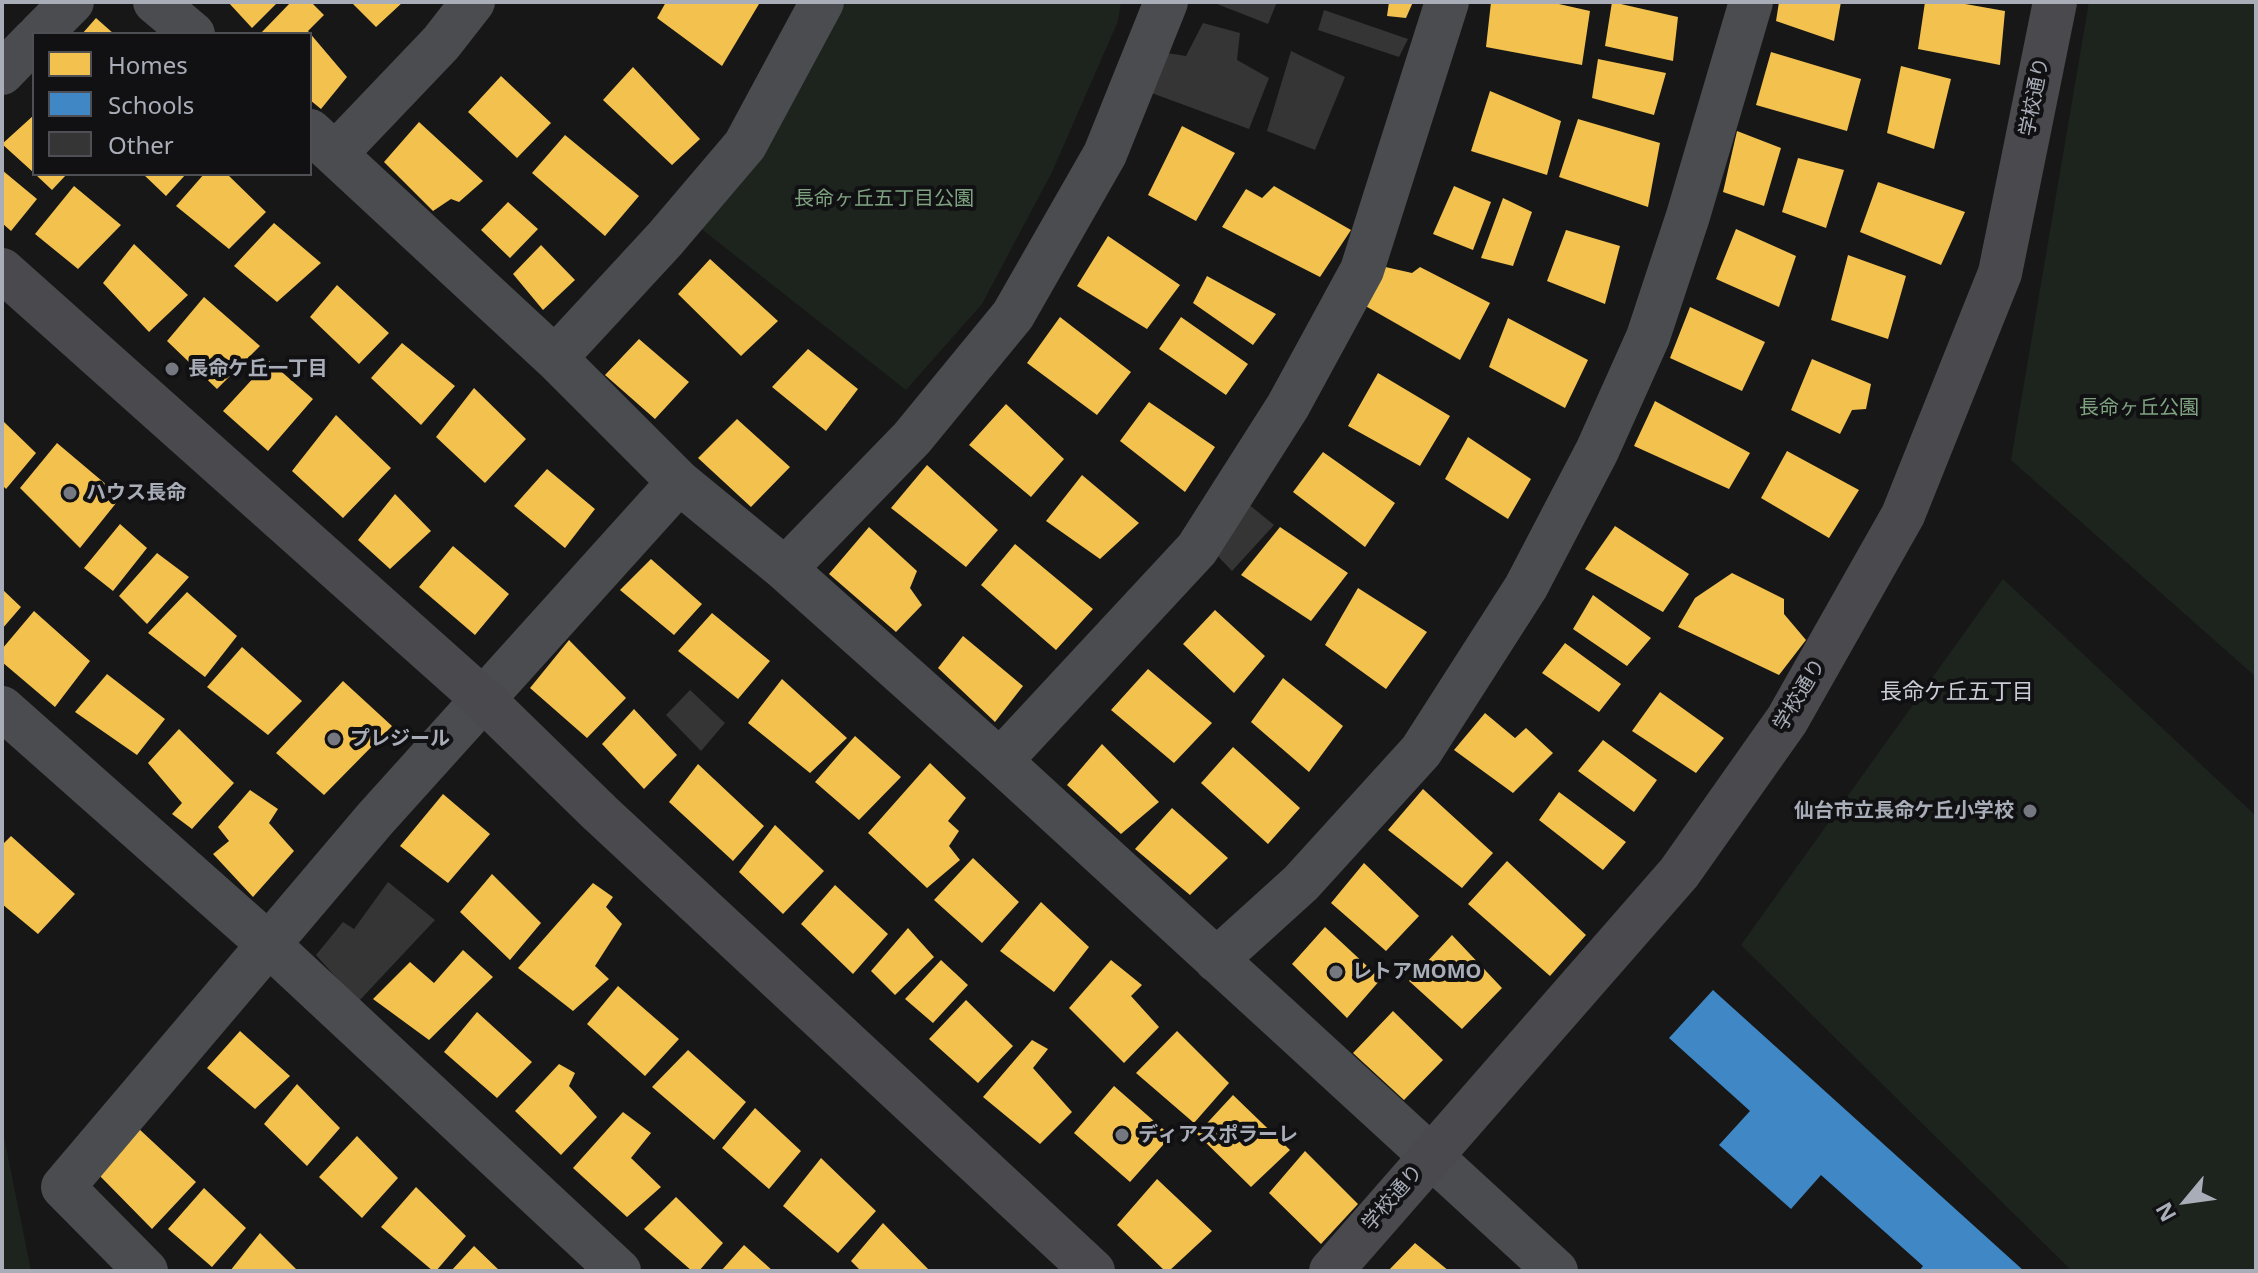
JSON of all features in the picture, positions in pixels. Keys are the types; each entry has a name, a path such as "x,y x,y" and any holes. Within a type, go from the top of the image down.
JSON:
{"street":[{"path":"42,32 72,2"},
{"path":"155,2 191,32"},
{"path":"473,2 441,43 323,142 555,358 679,482 785,569 1000,761 1556,1271"},
{"path":"555,358 665,239 745,145 822,2"},
{"path":"785,569 912,438 1013,315 1105,154 1166,2"},
{"path":"1000,761 1197,549 1288,406 1362,270 1447,2"},
{"path":"1216,960 1301,883 1421,751 1526,587 1597,451 1648,337 1688,216 1751,2"},
{"name":"学校通り","path":"1331,1271 1679,873 1787,720 1903,515 2000,273 2055,2"},
{"path":"2,73 32,42"},
{"path":"2,270 484,700 600,813 1093,1271"},
{"path":"146,1271 63,1187 375,819 679,482"},
{"path":"2,708 267,943 619,1271"}],"green space":[{"name":"長命ヶ丘五丁目公園","path":"835,2 1121,2 1118,21 1052,172 982,304 906,390 699,227"},
{"name":"長命ヶ丘公園","path":"2089,2 2256,2 2256,677 2011,460"},
{"name":"仙台市立長命ケ丘小学校","path":"2003,579 2256,816 2256,1271 2072,1271 1741,945"},
{"path":"2,1127 31,1271 2,1271"}],"building: Homes":[{"path":"228,2 278,2 252,28"},
{"path":"291,2 311,2 324,15 309,32 262,32"},
{"path":"351,2 403,2 376,27"},
{"path":"666,2 759,4 722,66 657,18"},
{"path":"1389,2 1413,2 1406,18 1387,16"},
{"path":"1491,2 1550,2 1590,11 1582,65 1486,47"},
{"path":"1612,2 1678,17 1673,61 1605,46"},
{"path":"1779,2 1841,2 1834,41 1776,21"},
{"path":"1925,2 1954,2 2005,11 2000,65 1918,49"},
{"path":"96,18 112,32 84,32"},
{"path":"312,36 347,77 321,109 312,102"},
{"path":"1771,52 1861,79 1847,131 1756,105"},
{"path":"1598,59 1666,73 1654,115 1592,98"},
{"path":"1901,66 1951,79 1934,149 1887,133"},
{"path":"633,67 700,139 672,165 603,100"},
{"path":"501,76 551,123 517,158 468,112"},
{"path":"1490,91 1561,121 1547,175 1471,151"},
{"path":"32,117 32,171 2,144"},
{"path":"1578,119 1660,143 1648,207 1559,177"},
{"path":"419,122 483,181 459,202 451,199 433,211 384,162"},
{"path":"1182,126 1235,153 1196,221 1148,195"},
{"path":"1737,131 1781,148 1764,206 1723,192"},
{"path":"565,135 639,196 605,236 532,173"},
{"path":"1798,158 1844,170 1826,228 1782,212"},
{"path":"2,170 37,199 11,231 2,223"},
{"path":"37,176 65,176 52,190"},
{"path":"145,176 184,176 166,196"},
{"path":"202,176 229,176 266,212 229,249 176,206"},
{"path":"1878,182 1965,212 1941,265 1860,232"},
{"path":"74,186 121,225 78,269 35,234"},
{"path":"1274,186 1351,230 1320,277 1222,227 1246,189 1262,198"},
{"path":"1454,186 1491,202 1473,250 1433,234"},
{"path":"1503,198 1532,212 1513,266 1481,258"},
{"path":"508,202 538,229 510,258 481,230"},
{"path":"274,223 321,263 277,302 234,266"},
{"path":"1736,229 1796,256 1779,307 1716,279"},
{"path":"1566,230 1620,246 1605,304 1547,281"},
{"path":"1108,236 1180,285 1147,329 1077,286"},
{"path":"134,244 188,295 149,332 103,283"},
{"path":"541,245 575,280 543,310 513,274"},
{"path":"1848,255 1906,276 1888,339 1831,320"},
{"path":"710,259 778,321 741,356 678,294"},
{"path":"1381,266 1412,273 1420,267 1490,303 1460,360 1362,304"},
{"path":"1207,276 1276,314 1253,345 1193,303"},
{"path":"337,285 389,333 359,364 310,317"},
{"path":"204,297 260,346 217,389 167,341"},
{"path":"1690,307 1765,342 1742,391 1670,358"},
{"path":"1060,317 1131,372 1097,415 1027,363"},
{"path":"1181,317 1248,364 1226,395 1159,349"},
{"path":"1508,318 1588,360 1565,408 1489,367"},
{"path":"639,339 689,382 655,419 605,375"},
{"path":"402,343 455,386 421,425 371,378"},
{"path":"808,349 858,389 826,431 772,387"},
{"path":"1812,359 1871,384 1866,409 1852,410 1840,434 1791,410"},
{"path":"269,361 313,399 268,451 223,411"},
{"path":"1378,373 1450,416 1420,466 1348,426"},
{"path":"474,388 526,439 485,483 436,437"},
{"path":"1655,401 1750,453 1729,489 1634,446"},
{"path":"1149,402 1215,447 1185,492 1120,441"},
{"path":"1006,404 1064,459 1031,497 969,445"},
{"path":"336,415 391,468 343,518 292,471"},
{"path":"737,419 790,467 751,507 698,458"},
{"path":"2,420 36,453 6,489 2,485"},
{"path":"1468,437 1531,479 1508,519 1445,479"},
{"name":"ハウス長命","path":"57,443 121,497 80,548 20,488"},
{"path":"1787,451 1859,490 1829,538 1761,498"},
{"path":"1323,452 1395,503 1365,547 1293,492"},
{"path":"927,465 998,530 966,567 891,508"},
{"path":"547,469 595,509 565,548 514,506"},
{"path":"1082,475 1139,523 1100,559 1046,521"},
{"path":"395,494 431,531 390,569 358,540"},
{"path":"120,524 147,548 113,591 84,568"},
{"path":"1615,526 1689,574 1663,612 1585,569"},
{"path":"869,527 917,571 910,588 922,605 896,632 829,574"},
{"path":"1280,527 1348,573 1311,621 1241,575"},
{"path":"1015,544 1093,609 1056,650 981,585"},
{"path":"453,546 509,594 475,635 419,587"},
{"path":"157,553 189,577 147,624 119,596"},
{"path":"651,559 702,604 674,635 620,590"},
{"path":"1732,573 1784,599 1784,614 1806,640 1779,675 1678,627 1695,598"},
{"path":"1358,588 1427,632 1386,689 1325,645"},
{"path":"2,589 21,607 2,629"},
{"path":"187,592 237,636 205,677 148,633"},
{"path":"1593,595 1651,638 1627,666 1573,629"},
{"path":"1215,610 1265,656 1234,693 1183,644"},
{"path":"34,611 90,661 55,707 2,662 2,649"},
{"path":"712,613 770,661 738,699 678,651"},
{"path":"963,636 1023,686 995,722 938,668"},
{"path":"569,640 626,698 587,738 530,688"},
{"path":"1565,643 1621,684 1599,712 1542,673"},
{"path":"242,647 302,701 268,735 207,687"},
{"path":"1148,669 1212,723 1174,763 1111,710"},
{"path":"107,674 165,719 137,755 75,712"},
{"path":"1283,678 1343,726 1309,772 1251,722"},
{"path":"782,679 847,738 810,773 748,723"},
{"name":"プレジール","path":"343,681 392,726 324,795 276,753"},
{"path":"1660,692 1724,738 1696,773 1632,731"},
{"path":"634,709 677,755 644,789 602,744"},
{"path":"1485,713 1515,738 1526,728 1553,753 1513,793 1454,750"},
{"path":"179,729 234,783 192,829 172,814 182,803 148,763"},
{"path":"855,736 901,777 859,820 815,782"},
{"path":"1603,740 1657,780 1634,812 1578,771"},
{"path":"1102,744 1159,802 1121,834 1067,785"},
{"path":"1233,747 1300,808 1268,844 1201,783"},
{"path":"930,763 966,798 948,821 959,831 949,846 960,860 927,888 868,833"},
{"path":"698,764 764,826 733,861 669,802"},
{"path":"1423,789 1493,853 1462,888 1388,830"},
{"path":"250,790 278,809 269,823 294,851 253,897 213,854 229,841 218,827"},
{"path":"1559,792 1626,842 1603,870 1539,820"},
{"path":"443,794 490,834 448,883 400,846"},
{"path":"1172,808 1228,858 1190,895 1135,849"},
{"path":"775,825 824,871 783,914 739,872"},
{"path":"11,836 75,894 38,934 2,904 2,845"},
{"path":"973,858 1019,902 982,943 934,900"},
{"path":"1507,861 1586,935 1550,976 1468,904"},
{"path":"1364,863 1419,916 1386,951 1331,903"},
{"path":"492,874 541,923 510,960 460,912"},
{"path":"593,883 613,897 606,907 622,924 595,966 609,979 573,1011 518,968"},
{"path":"835,885 888,934 853,974 801,924"},
{"path":"1041,902 1089,947 1054,992 1000,951"},
{"name":"レトアMOMO","path":"1325,927 1381,979 1347,1018 1292,964"},
{"path":"908,928 934,957 895,995 871,971"},
{"path":"1452,935 1502,988 1462,1029 1409,981"},
{"path":"463,950 493,977 429,1040 373,999 410,962 434,983"},
{"path":"941,960 968,985 933,1023 905,999"},
{"path":"1111,960 1142,985 1131,996 1159,1027 1124,1063 1069,1008"},
{"path":"618,986 679,1039 645,1076 587,1024"},
{"path":"966,1000 1013,1046 978,1083 929,1039"},
{"path":"1393,1011 1443,1060 1404,1100 1353,1053"},
{"path":"477,1012 532,1062 497,1098 444,1052"},
{"path":"240,1031 290,1076 255,1109 207,1068"},
{"path":"1177,1031 1229,1083 1194,1123 1136,1073"},
{"path":"1032,1040 1048,1049 1033,1068 1072,1112 1040,1144 983,1097"},
{"path":"688,1050 746,1102 714,1140 652,1087"},
{"path":"559,1064 575,1073 569,1086 597,1117 561,1155 515,1111"},
{"path":"297,1084 340,1128 307,1166 264,1124"},
{"name":"ディアスポラーレ","path":"1114,1086 1171,1136 1130,1182 1074,1133"},
{"path":"1233,1095 1290,1150 1251,1187 1197,1134"},
{"path":"755,1108 801,1151 769,1189 722,1148"},
{"path":"623,1112 651,1133 631,1158 661,1187 627,1217 573,1168"},
{"path":"138,1128 196,1182 152,1229 98,1174"},
{"path":"357,1136 398,1178 362,1218 319,1177"},
{"path":"1305,1151 1358,1204 1321,1244 1269,1193"},
{"path":"821,1158 876,1211 838,1253 783,1206"},
{"path":"1157,1179 1212,1231 1169,1271 1165,1271 1117,1225"},
{"path":"416,1187 466,1236 436,1271 381,1227"},
{"path":"204,1188 246,1228 212,1267 168,1229"},
{"path":"676,1197 723,1243 699,1271 692,1271 644,1229"},
{"path":"883,1223 930,1271 861,1271 851,1261"},
{"path":"260,1233 298,1271 230,1271"},
{"path":"1415,1243 1449,1271 1388,1271"},
{"path":"744,1245 773,1271 721,1271"},
{"path":"474,1246 500,1271 451,1271"}],"building: Schools":[{"path":"1713,990 2024,1271 1919,1271 1923,1266 1821,1175 1791,1209 1719,1145 1750,1111 1669,1038"}],"building: Other":[{"path":"1212,2 1277,2 1268,24"},
{"path":"1324,10 1408,39 1399,57 1318,30"},
{"path":"1203,23 1240,33 1237,60 1269,78 1249,129 1149,92 1161,52 1186,56"},
{"path":"1291,51 1345,77 1315,150 1267,131"},
{"path":"1247,503 1274,525 1232,571 1214,552"},
{"path":"690,690 725,723 701,751 666,715"},
{"path":"388,882 435,920 358,1002 316,955 343,922 354,929"}],"place":[{"name":"長命ケ丘一丁目","path":"172,369"},
{"name":"ハウス長命","path":"70,493"},
{"name":"プレジール","path":"334,739"},
{"name":"仙台市立長命ケ丘小学校","path":"2030,811"},
{"name":"レトアMOMO","path":"1336,972"},
{"name":"ディアスポラーレ","path":"1122,1135"}],"district":[{"name":"長命ケ丘五丁目","path":"1957,693"}]}
